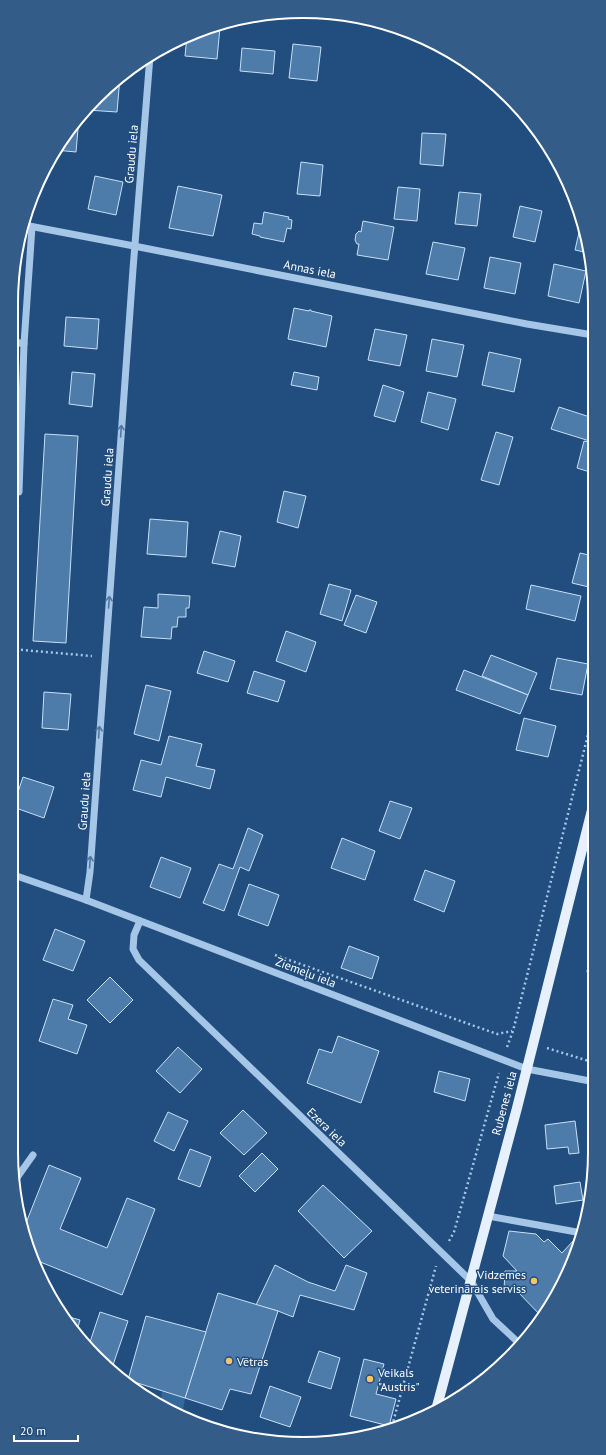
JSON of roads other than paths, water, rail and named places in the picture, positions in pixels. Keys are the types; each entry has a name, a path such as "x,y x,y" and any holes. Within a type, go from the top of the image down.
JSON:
{"main road":[{"name":"Rubenes iela","path":"438,1403 527,1069 588,826"}],"street":[{"name":"Graudu iela","path":"86,900 90,872 134,246 149,63"},
{"name":"Annas iela","path":"29,226 527,324 588,334"},
{"path":"18,492 24,344 32,227"},
{"path":"18,343 24,344"},
{"name":"Ziemeļu iela","path":"18,876 86,900 527,1069 588,1081"},
{"name":"Ezera iela","path":"140,921 134,935 133,949 139,960 471,1281 494,1319 516,1341"},
{"path":"19,1175 33,1155"},
{"path":"488,1216 576,1232"}],"place":[{"name":"Vidzemes veterinārais serviss","path":"534,1281"},
{"name":"Vētras","path":"229,1361"},
{"name":"Veikals \"Austris\"","path":"370,1379"}]}
